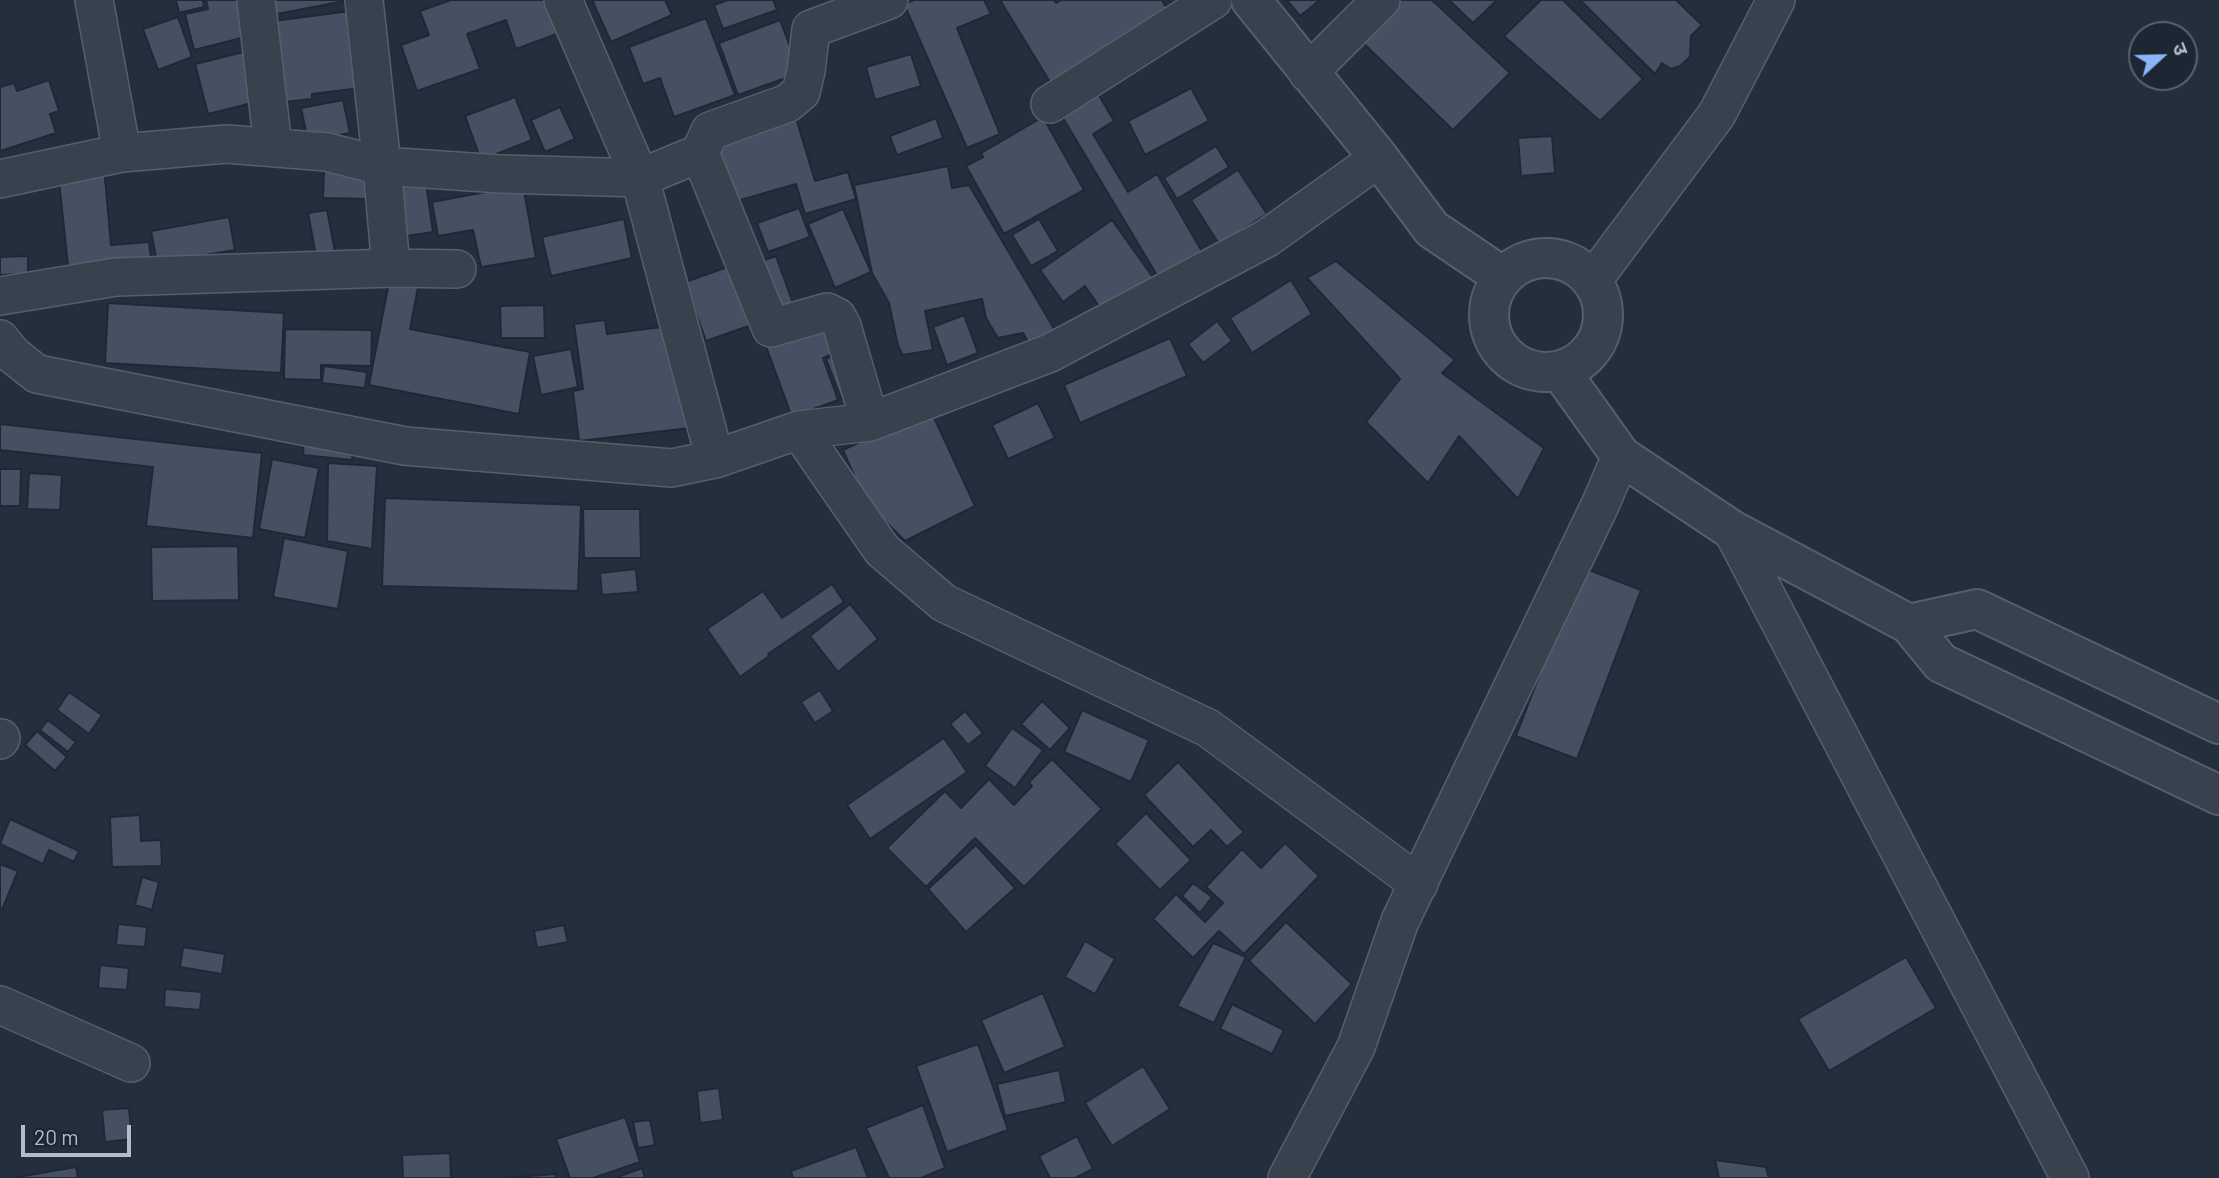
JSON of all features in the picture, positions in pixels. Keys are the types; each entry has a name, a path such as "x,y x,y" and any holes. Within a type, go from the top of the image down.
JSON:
{"street":[{"path":"94,0 122,153"},
{"path":"256,0 273,147"},
{"path":"364,0 391,268"},
{"path":"563,0 640,178 715,459"},
{"path":"0,179 122,153 226,144 327,152 382,166 501,174 640,178 700,153 710,131 788,103 801,92 811,29 889,0"},
{"path":"1050,104 1213,0"},
{"path":"1251,0 1379,158 1432,229 1503,277"},
{"path":"1308,73 1381,0"},
{"path":"1593,281 1717,114 1776,0"},
{"path":"700,153 771,328 827,313 837,317 870,422"},
{"path":"0,339 13,355 37,374 405,446 672,468 715,459 799,430 870,422 1050,353 1267,238 1379,158"},
{"path":"1536,258 1556,258 1578,267 1593,281 1602,299 1603,329 1597,344 1584,360 1561,372 1541,373 1520,367 1501,351 1492,333 1488,314 1493,293 1503,277 1517,265 1536,258"},
{"path":"0,296 116,277 391,268 457,269"},
{"path":"1561,372 1621,456 1732,530 1909,624 1941,663 2219,795"},
{"path":"799,430 881,550 944,603 1208,728 1419,884"},
{"path":"1287,1178 1356,1046 1400,921 1601,503 1621,456"},
{"path":"1732,530 2070,1178"},
{"path":"1909,624 1977,608 2219,723"},
{"path":"0,1005 131,1063"}],"building":[{"path":"176,0 203,0 204,7 179,13"},
{"path":"206,0 248,0 257,34 194,50 185,14 208,9"},
{"path":"263,0 350,0 266,16"},
{"path":"451,0 554,0 565,31 516,49 506,20 467,34 480,69 417,91 401,45 429,35 420,11"},
{"path":"592,0 665,0 672,15 611,42"},
{"path":"728,0 773,0 777,10 723,29 714,5"},
{"path":"914,0 984,0 991,14 957,28 1000,134 967,148 904,4"},
{"path":"1000,0 1054,0 1056,3 1061,0 1162,0 1168,11 1050,82"},
{"path":"1287,0 1320,0 1300,16"},
{"path":"1398,0 1432,0 1510,73 1453,130 1357,37"},
{"path":"1449,0 1497,0 1473,23"},
{"path":"1541,0 1563,0 1643,79 1600,121 1504,36"},
{"path":"1580,0 1676,0 1702,25 1691,36 1690,57 1680,66 1671,69 1662,63 1655,74"},
{"path":"350,11 360,88 312,94 312,99 275,103 266,22"},
{"path":"178,17 192,57 158,70 143,29"},
{"path":"706,18 735,95 674,117 660,78 643,84 629,47"},
{"path":"780,20 800,73 738,95 719,43"},
{"path":"244,52 256,102 208,114 195,64"},
{"path":"911,54 921,86 875,100 866,67"},
{"path":"49,80 59,111 50,114 56,133 0,151 0,87 14,83 17,91"},
{"path":"1191,88 1209,121 1145,155 1128,121"},
{"path":"1097,92 1114,121 1093,134 1128,192 1157,174 1204,255 1161,282 1060,113"},
{"path":"515,97 532,140 481,160 465,116"},
{"path":"343,100 350,133 308,141 301,108"},
{"path":"560,107 575,139 545,152 531,120"},
{"path":"1043,117 1084,190 1004,234 966,166 983,157 981,153"},
{"path":"796,118 815,181 848,172 856,199 805,214 796,184 730,203 712,143"},
{"path":"936,118 943,138 897,155 890,136"},
{"path":"1552,136 1555,173 1521,176 1518,138"},
{"path":"1216,146 1229,167 1177,199 1164,178"},
{"path":"948,166 952,188 969,185 1056,332 1031,347 1023,333 998,338 986,318 982,299 925,311 933,350 903,355 898,346 889,303 872,273 854,185"},
{"path":"104,167 111,245 149,242 151,259 68,266 58,171"},
{"path":"1238,170 1267,214 1219,244 1191,200"},
{"path":"324,171 372,172 372,199 323,198"},
{"path":"426,183 433,232 407,236 399,186"},
{"path":"523,185 536,258 481,267 473,230 438,236 432,202"},
{"path":"799,208 810,237 768,252 757,223"},
{"path":"843,209 871,272 835,288 808,224"},
{"path":"327,210 337,262 318,266 308,213"},
{"path":"229,217 235,250 157,263 151,231"},
{"path":"624,219 632,258 551,276 542,237"},
{"path":"1039,219 1058,251 1031,266 1012,235"},
{"path":"1112,220 1157,283 1107,318 1085,286 1063,302 1040,270"},
{"path":"28,256 28,274 0,275 0,257"},
{"path":"776,256 795,309 769,318 750,265"},
{"path":"1336,261 1455,360 1442,373 1544,448 1518,499 1459,436 1428,483 1366,422 1400,379 1307,278"},
{"path":"739,263 760,322 706,341 685,282"},
{"path":"390,277 419,282 410,329 530,352 519,414 369,385"},
{"path":"1291,280 1312,314 1252,353 1230,318"},
{"path":"108,303 284,313 281,373 105,363"},
{"path":"544,305 545,338 501,338 500,306"},
{"path":"964,315 978,353 947,365 933,327"},
{"path":"828,317 840,351 823,358 838,400 792,417 764,341"},
{"path":"605,320 607,334 677,325 690,428 579,441 573,391 583,389 574,324"},
{"path":"1217,321 1232,341 1203,363 1188,344"},
{"path":"285,329 372,330 371,366 321,365 321,380 284,379"},
{"path":"1170,338 1187,376 1080,423 1064,385"},
{"path":"571,349 578,387 541,395 533,356"},
{"path":"838,354 853,393 841,398 826,359"},
{"path":"324,366 367,372 365,388 322,383"},
{"path":"1038,403 1055,438 1008,459 992,425"},
{"path":"930,409 975,506 905,541 865,501 843,450"},
{"path":"0,424 262,453 253,538 146,526 153,467 0,450"},
{"path":"304,436 354,441 352,460 303,455"},
{"path":"272,459 319,468 305,538 259,529"},
{"path":"328,463 377,466 372,549 327,541"},
{"path":"0,469 21,469 20,506 0,506"},
{"path":"29,473 62,475 60,510 27,509"},
{"path":"385,498 581,505 578,591 382,586"},
{"path":"583,509 640,509 641,558 584,558"},
{"path":"284,538 348,551 338,609 273,597"},
{"path":"238,546 239,600 152,601 151,547"},
{"path":"1581,567 1641,590 1577,759 1516,736"},
{"path":"636,569 638,592 602,595 600,573"},
{"path":"832,584 844,602 768,654 769,656 740,677 707,629 763,591 782,618"},
{"path":"850,604 878,639 838,672 810,636"},
{"path":"820,690 833,711 815,723 801,702"},
{"path":"69,692 102,715 89,734 57,710"},
{"path":"1042,701 1070,728 1050,750 1021,724"},
{"path":"1082,710 1149,740 1131,782 1064,752"},
{"path":"965,711 983,733 968,745 950,724"},
{"path":"48,720 76,742 68,752 40,730"},
{"path":"1012,728 1043,750 1015,788 985,766"},
{"path":"37,731 67,757 55,771 25,745"},
{"path":"944,738 967,772 870,839 847,805"},
{"path":"1052,759 1102,809 1024,887 975,838 926,887 887,848 945,791 961,808 989,779 1014,805 1032,786 1029,782"},
{"path":"1178,762 1244,832 1227,847 1211,830 1193,847 1144,795"},
{"path":"1146,813 1191,860 1160,890 1115,844"},
{"path":"140,815 141,841 161,840 162,866 112,867 110,817"},
{"path":"10,819 79,851 74,862 49,850 43,864 0,844"},
{"path":"1285,843 1319,876 1244,954 1219,931 1193,958 1153,919 1176,894 1205,922 1223,903 1206,887 1242,849 1261,868"},
{"path":"976,845 1015,888 966,932 928,889"},
{"path":"0,864 18,871 2,910 0,909"},
{"path":"142,877 159,882 152,910 135,905"},
{"path":"1193,883 1212,897 1200,913 1182,896"},
{"path":"1286,922 1352,984 1315,1024 1249,961"},
{"path":"118,924 147,927 145,947 116,945"},
{"path":"564,925 568,942 537,948 534,931"},
{"path":"1085,941 1115,959 1095,994 1065,977"},
{"path":"1213,943 1246,957 1214,1023 1177,1006"},
{"path":"183,947 225,954 222,974 180,967"},
{"path":"1906,957 1936,1008 1829,1071 1798,1019"},
{"path":"100,965 129,968 127,990 98,988"},
{"path":"165,989 202,992 200,1010 164,1007"},
{"path":"1043,993 1065,1047 1004,1073 981,1020"},
{"path":"1232,1004 1284,1030 1272,1054 1220,1029"},
{"path":"978,1044 1008,1130 947,1152 916,1066"},
{"path":"1143,1066 1170,1109 1112,1146 1085,1103"},
{"path":"1059,1070 1066,1102 1005,1116 997,1084"},
{"path":"719,1088 723,1120 700,1123 697,1091"},
{"path":"923,1105 945,1168 921,1178 889,1178 866,1128"},
{"path":"129,1108 132,1139 105,1142 102,1110"},
{"path":"625,1117 640,1162 593,1178 570,1178 556,1139"},
{"path":"650,1120 655,1145 638,1148 633,1122"},
{"path":"1077,1136 1093,1169 1075,1178 1050,1178 1039,1156"},
{"path":"856,1147 868,1178 793,1178 791,1171"},
{"path":"450,1153 451,1178 403,1178 402,1155"},
{"path":"1715,1160 1766,1167 1769,1178 1719,1178"},
{"path":"76,1167 78,1178 12,1178"},
{"path":"642,1168 645,1178 615,1178"},
{"path":"556,1174 556,1178 502,1178"}]}
